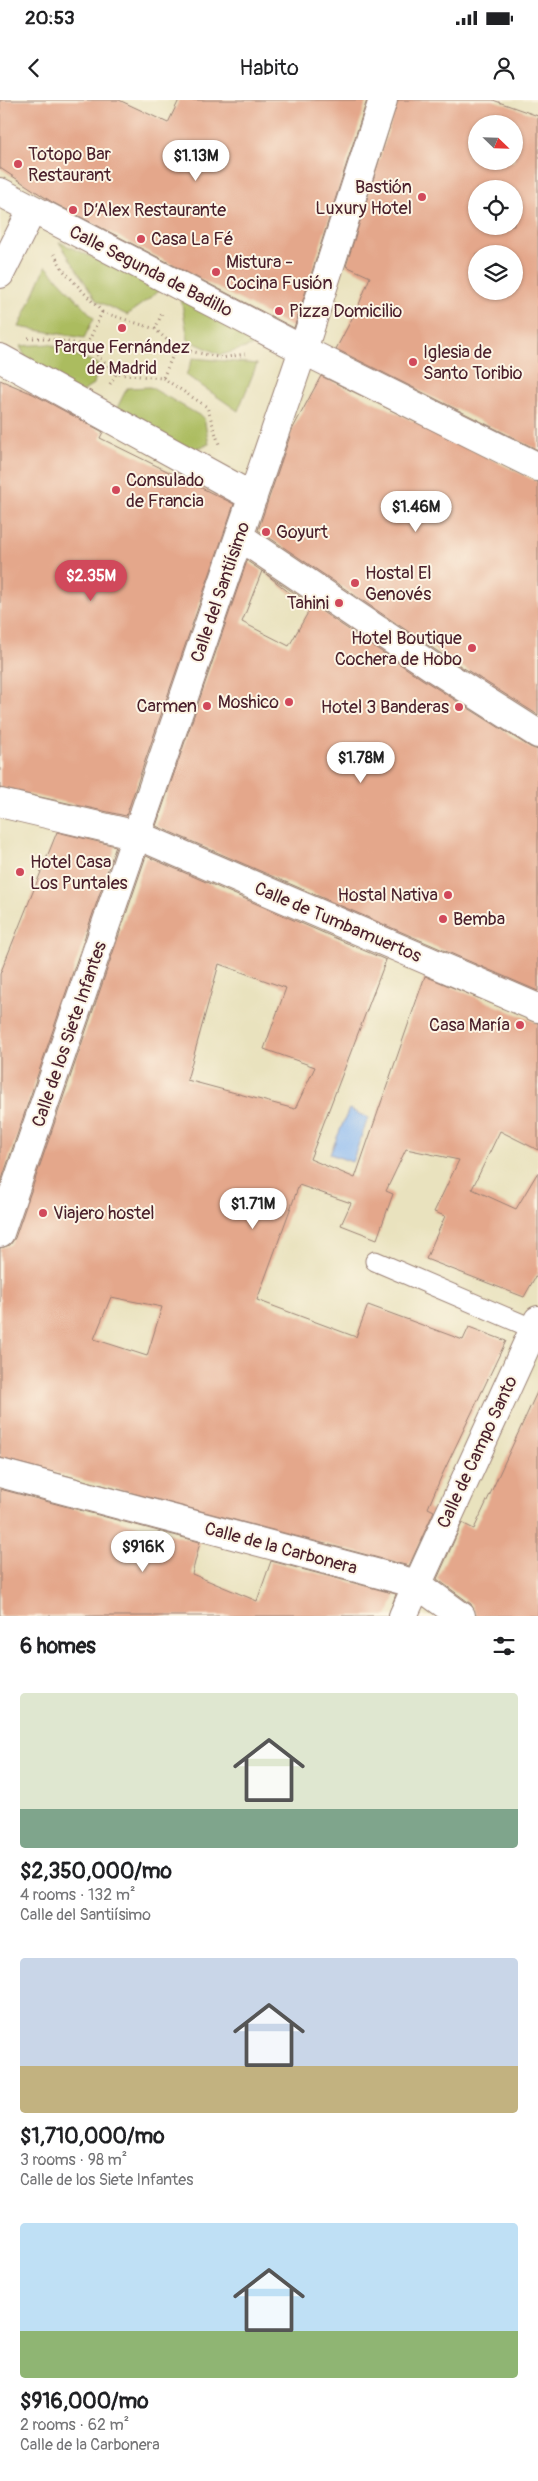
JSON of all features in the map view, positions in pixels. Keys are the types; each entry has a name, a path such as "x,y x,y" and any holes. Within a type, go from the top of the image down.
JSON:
{"street":[{"name":"Calle del Santiísimo","path":"137,835 303,350 383,100"},
{"name":"Calle Segunda de Badillo","path":"0,192 31,212 538,467"},
{"path":"0,274 31,212"},
{"path":"0,358 253,497"},
{"path":"240,537 431,666 538,734"},
{"name":"Calle de Tumbamuertos","path":"0,802 137,835 538,1008"},
{"name":"Calle de los Siete Infantes","path":"0,1233 137,835"},
{"name":"Calle de Campo Santo","path":"404,1616 536,1325"},
{"name":"Calle de la Carbonera","path":"0,1473 417,1584"},
{"path":"417,1584 461,1616"}],"lane":[{"path":"375,1261 536,1325"}],"path":[{"path":"31,212 63,270 102,312 154,329 176,348 222,358 248,354"},
{"path":"87,345 102,312"},
{"path":"26,338 44,338 87,345 116,374 163,378 207,407 226,465 224,481"},
{"path":"163,378 176,348"}],"green space":[{"path":"59,242 162,289 127,315 97,301"},
{"path":"46,266 94,318 84,338 19,327"},
{"path":"181,298 265,342 221,355 188,340"},
{"path":"49,344 98,364 94,384 81,393 30,368 20,346"},
{"path":"193,358 257,364 238,411 186,375"},
{"path":"150,387 204,418 209,444 189,451 116,410 127,388"}],"water":[{"path":"349,1109 368,1118 352,1162 330,1154"}],"building":[{"path":"0,100 119,100 168,123 179,100 367,100 294,328 52,202 0,168"},
{"path":"398,100 493,100 538,116 538,450 336,349 358,307 370,277 346,266"},
{"path":"321,376 538,482 538,715 440,653 258,530 292,430"},
{"path":"0,380 33,394 103,432 100,438 234,504 126,816 0,788"},
{"path":"247,561 262,571 242,622 289,646 310,609 263,572 422,679 530,747 538,750 538,991 156,826"},
{"path":"57,832 116,846 0,1185 0,974"},
{"path":"146,856 386,960 310,1159 355,1178 425,976 538,1023 538,1150 500,1131 472,1189 516,1209 538,1172 538,1272 524,1297 426,1259 445,1216 434,1212 459,1160 406,1149 386,1191 393,1194 377,1239 341,1225 351,1203 299,1185 257,1300 356,1337 368,1305 463,1340 469,1327 506,1341 442,1475 428,1508 434,1511 409,1566 0,1458 0,1248 10,1245 15,1238","holes":["219,964 286,988 264,1049 315,1067 295,1109 187,1080","111,1297 162,1307 147,1356 94,1339"]},
{"path":"538,1390 538,1616 476,1616 471,1604 437,1579 462,1523 474,1529"},
{"path":"0,1489 200,1542 192,1574 257,1601 271,1561 396,1594 388,1616 0,1616"}],"place":[{"name":"Totopo Bar Restaurant","path":"18,164"},
{"name":"Bastión Luxury Hotel","path":"422,197"},
{"name":"D’Alex Restaurante","path":"73,210"},
{"name":"Casa La Fé","path":"141,239"},
{"name":"Mistura - Cocina Fusión","path":"216,272"},
{"name":"Pizza Domicilio","path":"279,311"},
{"name":"Parque Fernández de Madrid","path":"122,328"},
{"name":"Iglesia de Santo Toribio","path":"413,362"},
{"name":"Consulado de Francia","path":"116,490"},
{"name":"Goyurt","path":"266,532"},
{"name":"Hostal El Genovés","path":"355,583"},
{"name":"Tahini","path":"339,603"},
{"name":"Hotel Boutique Cochera de Hobo","path":"472,648"},
{"name":"Moshico","path":"289,702"},
{"name":"Carmen","path":"207,706"},
{"name":"Hotel 3 Banderas","path":"459,707"},
{"name":"Hotel Casa Los Puntales","path":"20,872"},
{"name":"Hostal Nativa","path":"448,895"},
{"name":"Bemba","path":"443,919"},
{"name":"Casa María","path":"520,1025"},
{"name":"Viajero hostel","path":"43,1213"}]}
